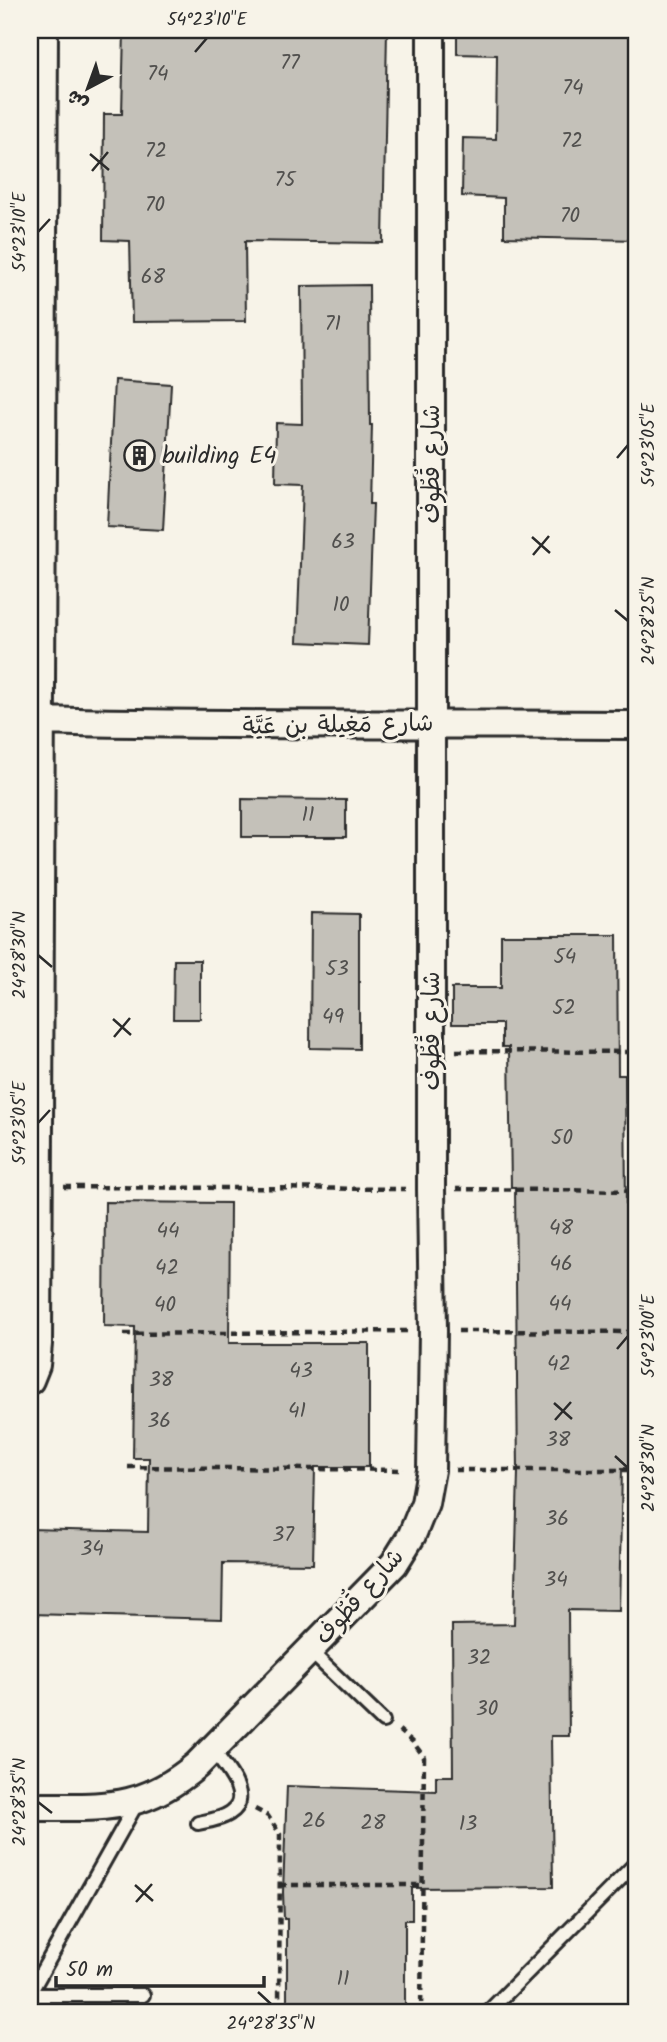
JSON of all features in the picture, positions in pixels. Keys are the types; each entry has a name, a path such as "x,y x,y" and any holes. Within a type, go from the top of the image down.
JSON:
{"street":[{"path":"30,1380 36,1365 38,1344 44,30"},
{"name":"شارع قُطُوف","path":"30,1807 100,1807 138,1801 180,1780 394,1564 412,1535 425,1503 431,1470 433,1331 432,30"},
{"name":"شارع مَغِيلة بن عَيَّة","path":"40,721 194,726 431,723 637,725"}],"lane":[{"path":"310,1651 383,1721"},
{"path":"198,1824 228,1815 237,1806 239,1790 212,1749"},
{"path":"138,1801 30,1994 143,1995"},
{"path":"488,2012 637,1862"}],"path":[{"path":"431,1051 637,1052"},
{"path":"38,1186 637,1191"},
{"path":"124,1335 433,1331 637,1332"},
{"path":"128,1466 637,1470"},
{"path":"383,1721 404,1733 424,1757 421,2012"},
{"path":"237,1806 248,1807 268,1816 280,1834 279,2012"},
{"path":"280,1885 422,1885"}],"building":[{"path":"124,30 387,30 383,243 245,241 246,321 132,322 130,241 103,240 104,114 122,114"},
{"path":"457,30 633,30 632,113 637,113 637,240 504,237 504,198 462,196 463,138 496,139 497,55 457,54"},
{"path":"369,285 372,425 370,504 373,504 368,645 297,642 303,485 275,484 276,423 302,424 301,286"},
{"name":"building E4","path":"114,380 171,384 163,530 107,527"},
{"path":"242,799 346,800 346,837 242,837"},
{"path":"311,913 359,914 359,1049 310,1048"},
{"path":"501,935 617,935 618,1075 625,1075 626,1214 631,1214 634,1468 622,1468 619,1611 568,1610 569,1736 551,1736 553,1887 412,1888 412,1920 405,1920 405,2012 287,2012 287,1919 284,1919 283,1892 287,1786 436,1791 436,1776 453,1776 452,1625 514,1624 518,1472 515,1187 511,1187 509,1047 502,1047 502,1024 452,1024 452,988 501,988"},
{"path":"174,960 200,960 200,1019 173,1019"},
{"path":"105,1202 230,1203 229,1343 369,1343 369,1467 315,1467 313,1564 223,1563 222,1619 30,1614 30,1529 148,1532 149,1458 133,1458 135,1327 104,1326"}],"place":[{"name":"building E4","path":"139,455"}]}
